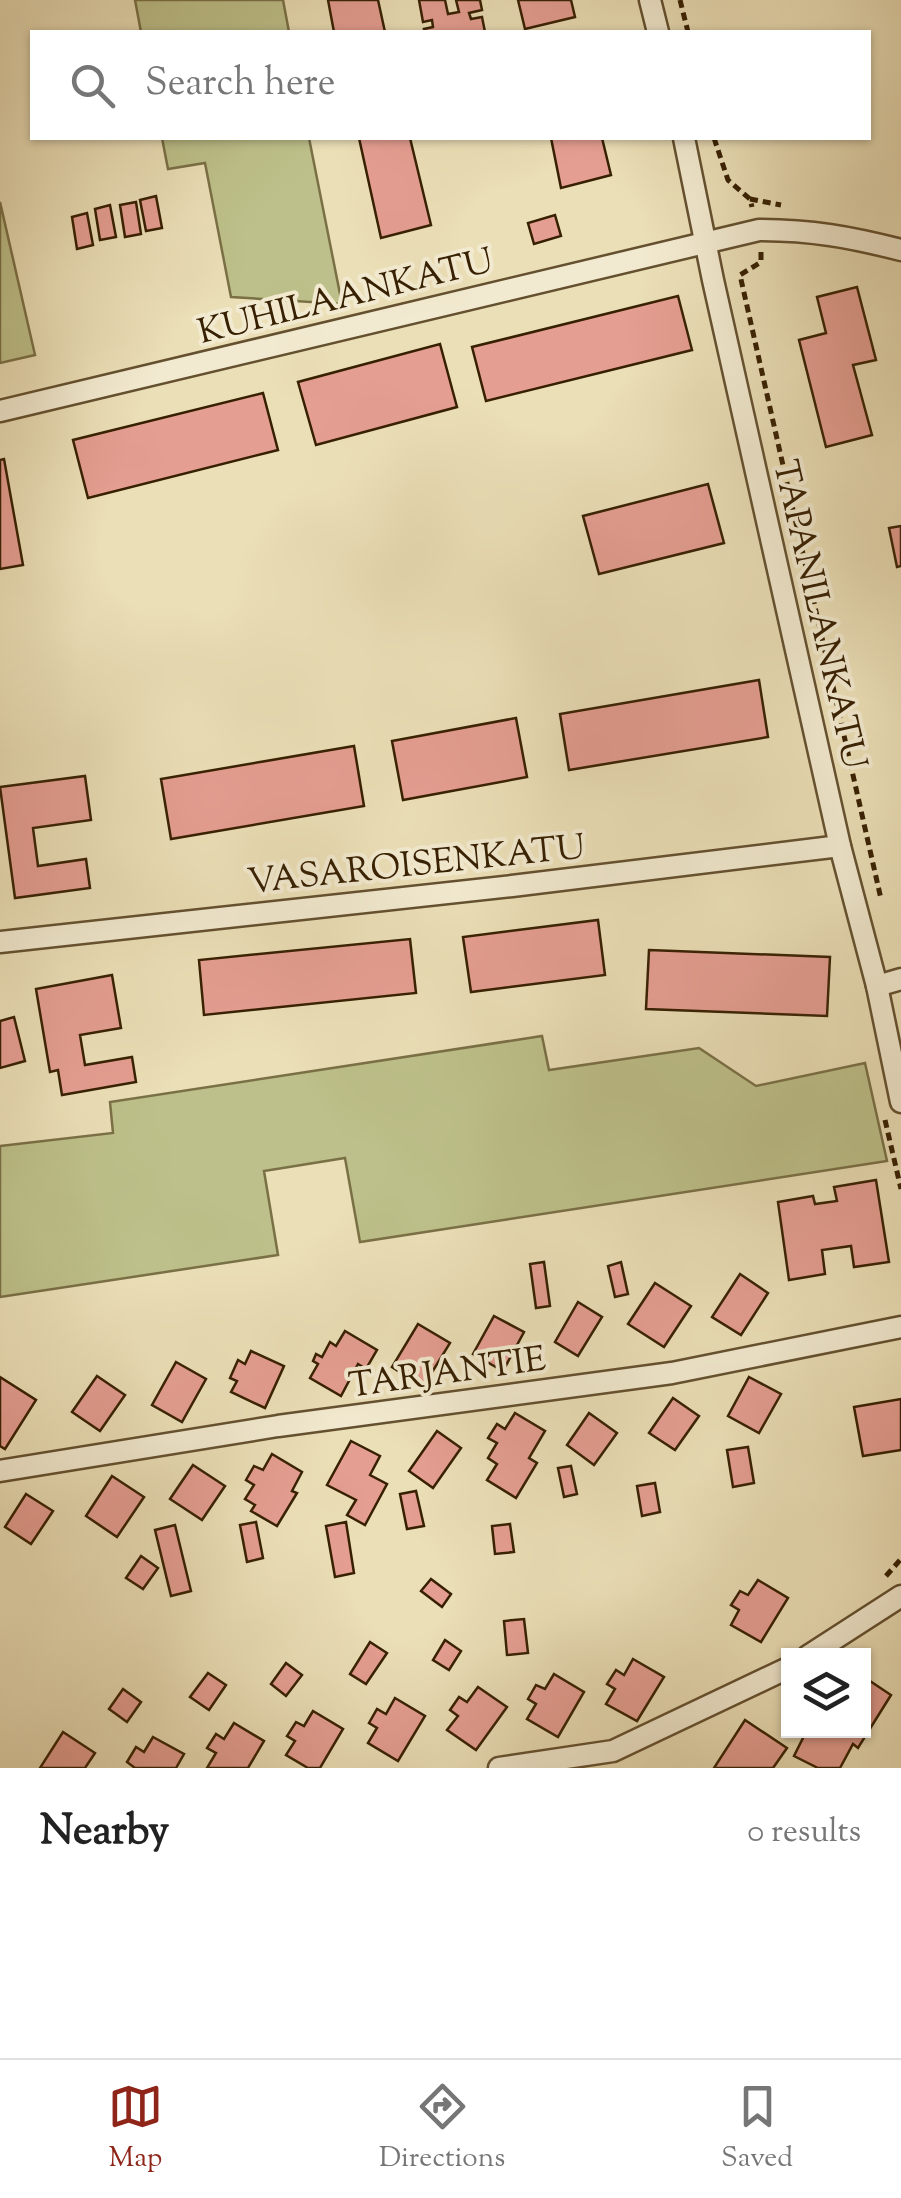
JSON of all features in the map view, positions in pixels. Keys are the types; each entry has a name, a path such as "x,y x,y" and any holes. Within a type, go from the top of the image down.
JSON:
{"street":[{"path":"650,0 658,30"},
{"name":"TAPANILANKATU","path":"684,140 840,846 877,986 901,1102"},
{"name":"KUHILAANKATU","path":"0,411 759,230 804,230 901,250"},
{"name":"VASAROISENKATU","path":"0,942 840,846"},
{"path":"877,986 901,978"},
{"name":"TARJANTIE","path":"0,1471 278,1426 672,1373 901,1327"},
{"path":"820,1648 901,1596"},
{"path":"498,1768 613,1750 781,1671"}],"path":[{"path":"680,0 688,30"},
{"path":"715,140 728,180 750,199 759,230 761,262 740,275 882,902"}],"green space":[{"path":"135,0 283,0 289,30 141,30"},
{"path":"162,140 309,140 342,304 231,297 205,163 168,169"},
{"path":"0,202 35,355 0,363"},
{"path":"542,1036 549,1070 699,1048 756,1086 865,1063 887,1161 360,1242 345,1158 264,1171 278,1255 0,1297 0,1146 113,1133 110,1102"}],"building":[{"path":"328,0 378,0 385,30 334,30"},
{"path":"419,0 445,0 448,14 459,12 456,0 480,0 482,10 469,13 471,19 482,17 485,30 424,30 433,27 432,20 423,22"},
{"path":"518,0 571,0 575,17 525,29"},
{"path":"359,140 410,140 431,225 381,238"},
{"path":"551,140 602,140 611,175 561,188"},
{"path":"156,196 162,228 146,231 140,200"},
{"path":"136,202 141,234 125,237 120,205"},
{"path":"110,205 116,237 100,240 95,209"},
{"path":"87,213 93,245 77,249 72,217"},
{"path":"555,215 561,236 534,244 528,223"},
{"path":"857,287 876,360 853,365 872,435 826,447 799,340 826,333 817,297"},
{"path":"678,296 692,350 486,401 472,347"},
{"path":"440,344 457,407 316,445 298,382"},
{"path":"263,393 278,450 88,498 73,440"},
{"path":"4,459 23,565 0,569 0,460"},
{"path":"708,484 724,543 599,574 583,516"},
{"path":"901,526 901,566 897,567 889,528"},
{"path":"759,680 768,737 569,770 560,714"},
{"path":"516,718 527,777 403,800 392,741"},
{"path":"354,746 364,806 171,839 161,779"},
{"path":"85,776 91,820 33,828 38,866 86,859 90,888 15,898 0,787"},
{"path":"598,920 605,975 471,992 463,937"},
{"path":"410,939 416,993 204,1015 199,960"},
{"path":"649,950 830,957 827,1016 646,1009"},
{"path":"112,975 121,1028 80,1035 85,1065 132,1057 136,1082 62,1095 58,1070 50,1072 36,989"},
{"path":"14,1017 25,1061 0,1068 0,1021"},
{"path":"876,1180 889,1262 854,1267 851,1246 822,1250 825,1274 789,1280 778,1202 813,1196 815,1204 837,1201 834,1187"},
{"path":"544,1262 550,1306 536,1308 530,1264"},
{"path":"621,1262 628,1294 615,1297 608,1266"},
{"path":"740,1274 768,1293 741,1335 712,1317"},
{"path":"655,1283 691,1306 664,1347 628,1324"},
{"path":"578,1302 602,1317 578,1356 555,1342"},
{"path":"494,1316 524,1332 503,1371 473,1354"},
{"path":"418,1324 450,1343 423,1387 392,1367"},
{"path":"345,1331 377,1350 366,1369 358,1364 341,1396 310,1378 318,1364 313,1361 316,1354 322,1357 330,1342 336,1346"},
{"path":"251,1351 284,1366 265,1408 231,1392 237,1381 230,1378 238,1360 245,1364"},
{"path":"176,1362 206,1379 182,1422 152,1405"},
{"path":"97,1376 125,1395 100,1431 72,1412"},
{"path":"0,1377 36,1400 5,1449 0,1446"},
{"path":"749,1377 781,1394 759,1433 728,1416"},
{"path":"673,1398 699,1416 675,1450 649,1433"},
{"path":"901,1399 901,1450 863,1456 854,1407"},
{"path":"515,1413 545,1431 529,1458 537,1463 516,1498 487,1480 497,1464 488,1458 497,1443 488,1438 497,1424 505,1429"},
{"path":"589,1413 617,1433 594,1465 567,1445"},
{"path":"437,1431 461,1448 433,1488 409,1471"},
{"path":"351,1441 380,1456 370,1475 387,1484 365,1525 347,1515 356,1500 327,1485"},
{"path":"748,1447 754,1483 733,1487 727,1450"},
{"path":"272,1454 302,1472 292,1491 297,1493 277,1526 251,1511 255,1505 245,1499 254,1485 246,1480 254,1466 263,1470"},
{"path":"193,1465 225,1486 202,1520 170,1499"},
{"path":"571,1466 577,1494 564,1497 558,1468"},
{"path":"112,1476 144,1497 117,1537 86,1516"},
{"path":"655,1483 660,1512 642,1516 637,1486"},
{"path":"416,1491 424,1526 407,1529 400,1494"},
{"path":"26,1494 53,1511 31,1544 5,1527"},
{"path":"256,1522 263,1558 247,1562 240,1525"},
{"path":"346,1522 354,1573 335,1577 326,1526"},
{"path":"510,1524 514,1552 495,1554 492,1526"},
{"path":"175,1525 191,1591 171,1596 155,1530"},
{"path":"141,1556 158,1568 143,1589 126,1578"},
{"path":"431,1579 451,1594 442,1607 421,1591"},
{"path":"758,1580 788,1598 761,1642 731,1625 739,1610 731,1605 740,1591 748,1595"},
{"path":"524,1619 528,1653 507,1655 504,1621"},
{"path":"445,1640 461,1651 449,1670 433,1660"},
{"path":"370,1642 387,1653 366,1684 350,1674"},
{"path":"633,1659 664,1677 637,1721 606,1704 615,1689 607,1684 616,1670 624,1675"},
{"path":"286,1663 302,1675 286,1696 271,1684"},
{"path":"208,1673 226,1685 209,1710 190,1697"},
{"path":"554,1674 584,1692 558,1737 527,1719 536,1704 528,1699 536,1685 545,1689"},
{"path":"871,1682 891,1695 871,1727"},
{"path":"478,1687 507,1707 476,1750 447,1730 458,1716 450,1710 459,1697 467,1702"},
{"path":"123,1689 141,1702 127,1722 109,1709"},
{"path":"395,1698 425,1716 398,1761 368,1743 377,1728 369,1723 377,1709 386,1714"},
{"path":"313,1711 343,1729 320,1768 308,1768 286,1755 295,1741 287,1736 296,1722 304,1726"},
{"path":"745,1720 787,1748 773,1768 714,1768"},
{"path":"234,1723 264,1741 248,1768 207,1768 216,1753 207,1748 216,1734 224,1739"},
{"path":"63,1732 95,1753 85,1768 40,1768"},
{"path":"153,1737 184,1754 176,1768 135,1768 127,1762 136,1747 144,1752"},
{"path":"803,1738 864,1738 858,1748 853,1744 840,1768 818,1768 794,1756"}]}
